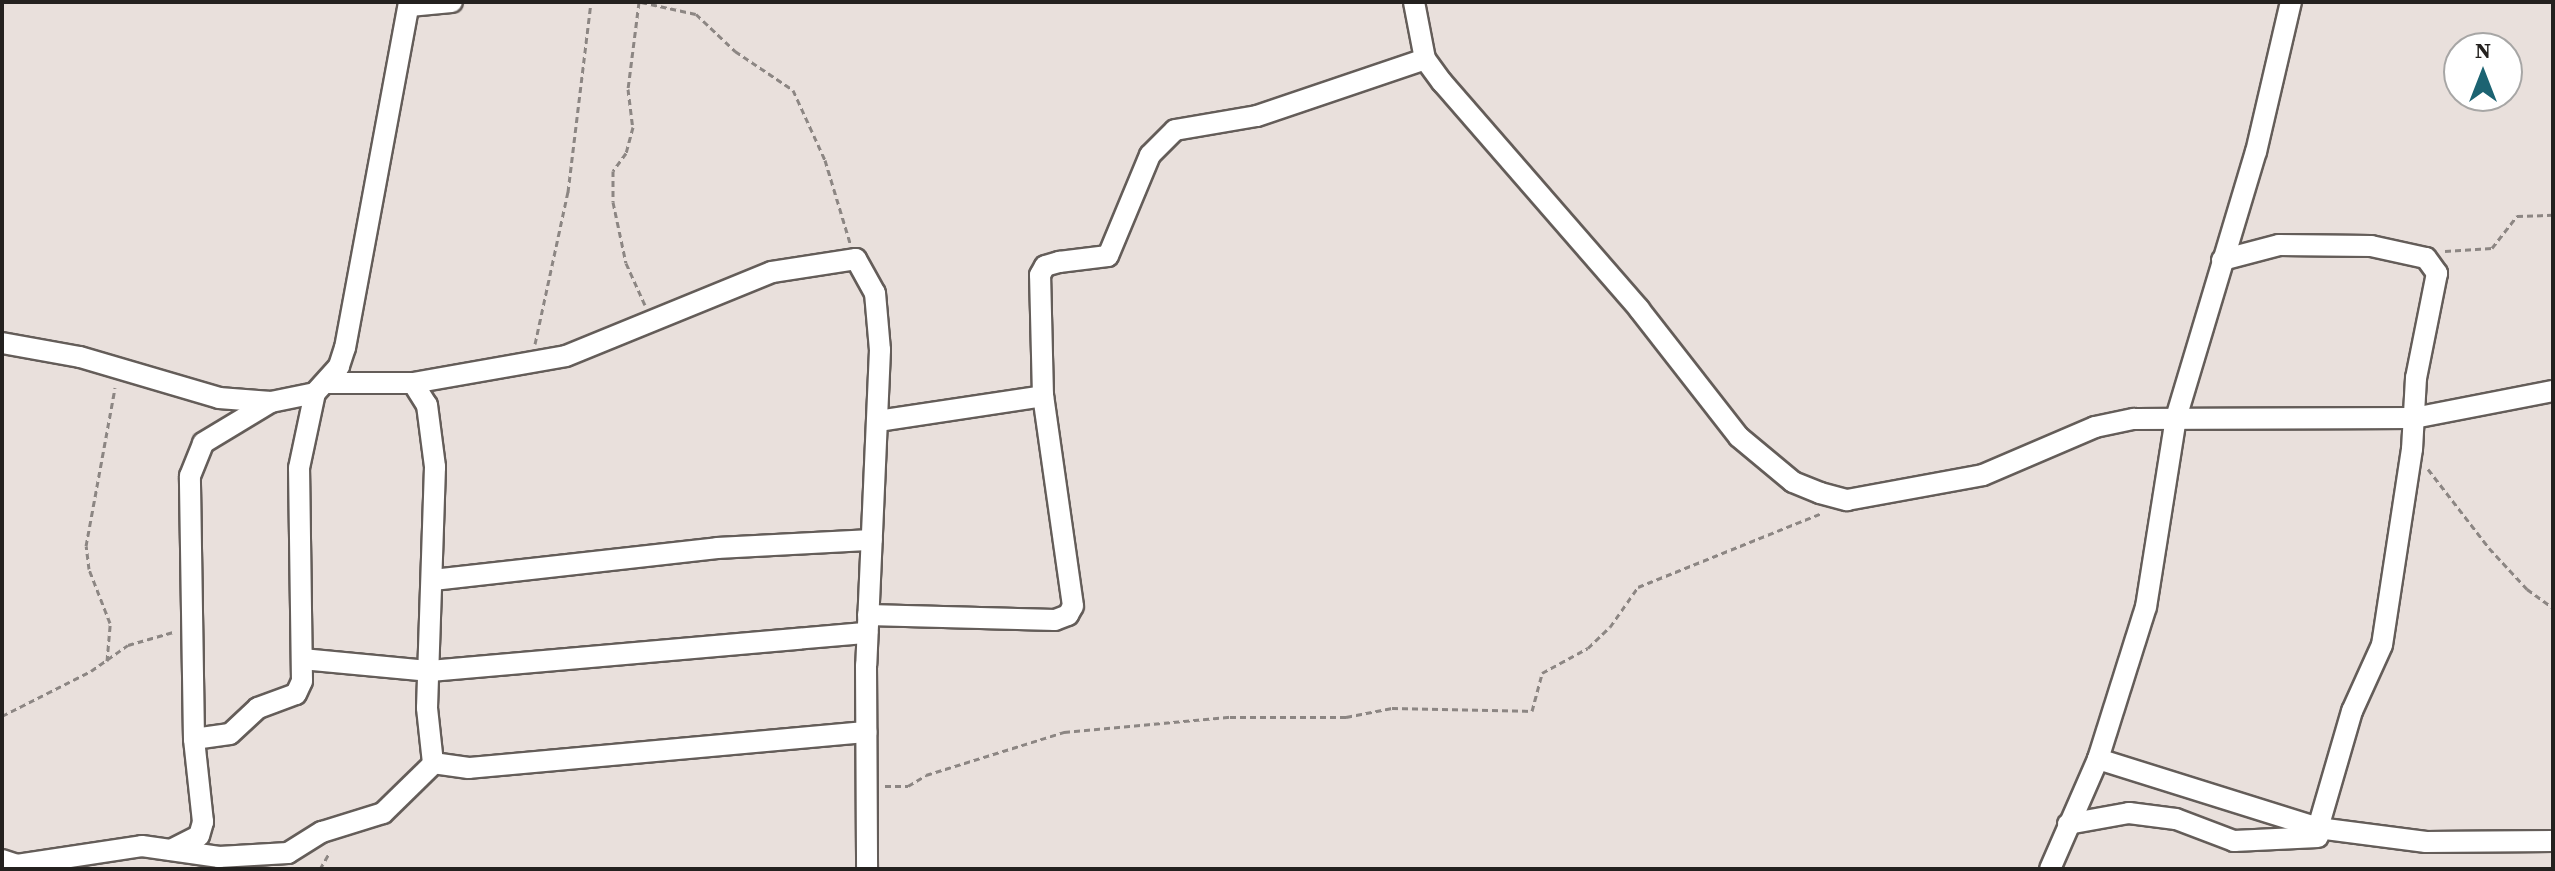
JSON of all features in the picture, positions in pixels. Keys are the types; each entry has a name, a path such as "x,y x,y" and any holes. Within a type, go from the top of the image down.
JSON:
{"street":[{"path":"194,739 230,734 258,708 296,694 302,659 299,468 321,388 345,348 409,4 452,2"},
{"path":"1414,2 1425,59 1639,309 1739,437 1793,482 1847,500 1983,475 2095,427 2176,418 2414,418 2553,391"},
{"path":"2050,869 2098,759 2146,607 2176,418 2256,152 2291,2"},
{"path":"302,659 430,671 868,624 1055,620 1068,615 1073,606 1043,396 1040,275 1045,266 1108,256 1150,155 1175,130 1257,116 1425,59"},
{"path":"2222,260 2279,245 2371,246 2426,258 2437,273 2421,348 2412,449 2382,645 2352,711 2318,828"},
{"path":"171,850 202,830 194,739 187,538 190,476 198,451 271,402 321,388 413,383 566,356 772,272 856,259 875,293 878,421 868,624 867,869"},
{"path":"2,343 119,369 219,398 271,402"},
{"path":"2,860 17,865 142,846 240,857 293,851 322,832 383,813 433,764 430,671 432,422 413,383"},
{"path":"878,421 1043,396"},
{"path":"433,580 717,548 872,540"},
{"path":"433,764 483,767 866,732"},
{"path":"2098,759 2318,828 2426,842"},
{"path":"2068,824 2129,813 2176,819 2234,841 2289,835 2387,844 2553,841"}],"path":[{"path":"532,363 568,192 591,2"},
{"path":"651,319 626,263 613,202 613,171 626,153 633,127 628,89 640,2 696,14 735,51 793,90 825,160 856,259"},
{"path":"2426,258 2459,248 2492,248 2517,216 2553,215"},
{"path":"107,661 110,623 89,569 86,546 119,369"},
{"path":"2412,449 2489,548 2553,608"},
{"path":"867,779 908,786 926,775 1064,732 1230,717 1346,717 1392,708 1532,711 1542,673 1588,648 1610,627 1638,587 1847,500"},
{"path":"2,716 107,661 128,645 158,639 191,618"}]}
